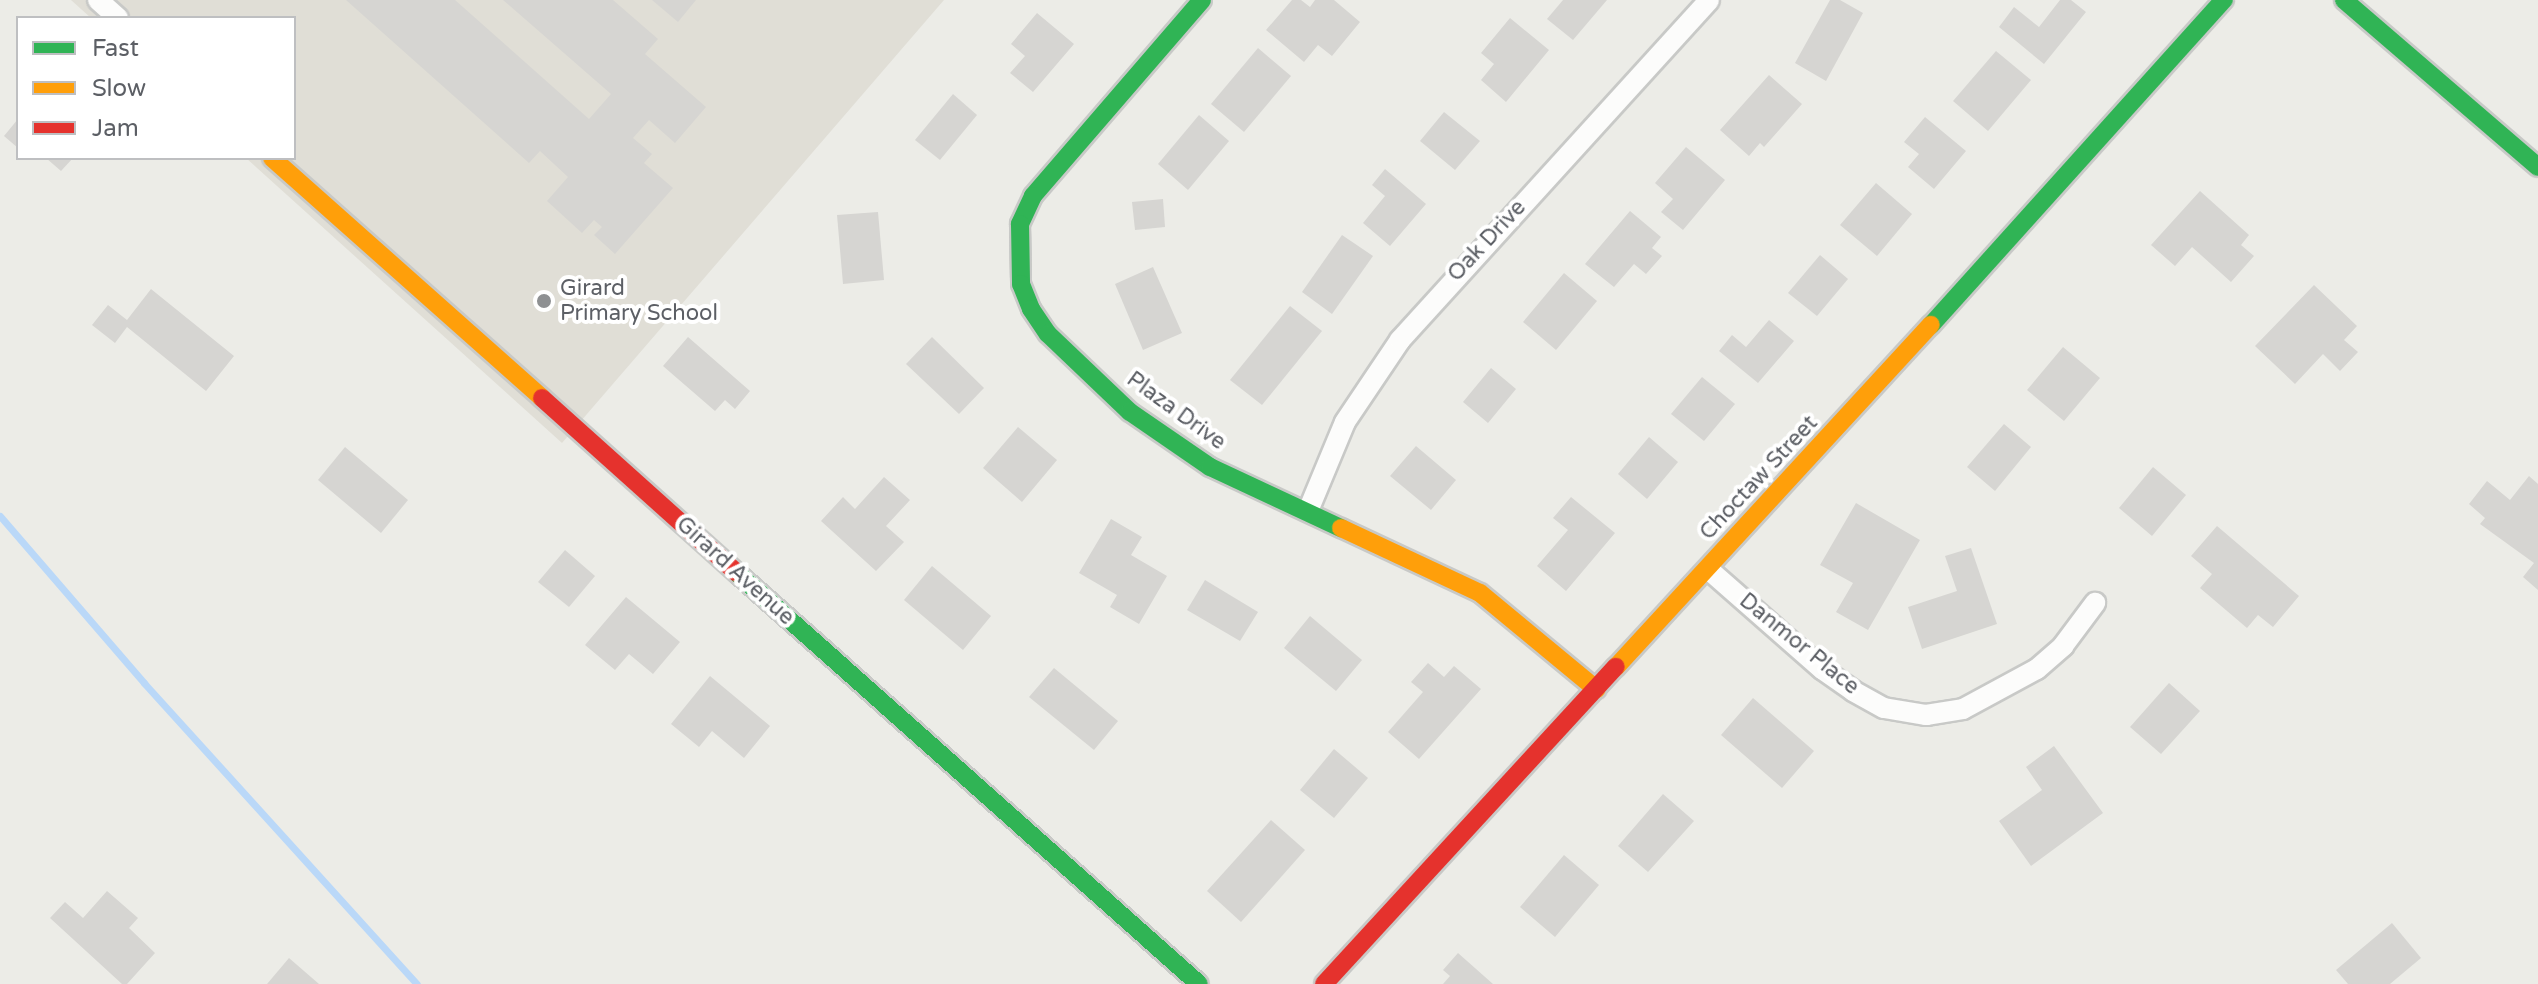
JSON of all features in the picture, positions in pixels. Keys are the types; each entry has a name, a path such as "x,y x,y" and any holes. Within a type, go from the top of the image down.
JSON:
{"street":[{"path":"98,0 116,16"},
{"name":"Plaza Drive","path":"1202,0 1033,196 1020,224 1021,284 1031,309 1048,334 1130,412 1210,467 1480,593 1511,615 1596,689"},
{"name":"Oak Drive","path":"1308,511 1345,422 1400,340 1709,0"},
{"name":"Choctaw Street","path":"1324,984 2055,191 2224,0"},
{"path":"2344,0 2538,167"},
{"name":"Girard Avenue","path":"274,160 1199,984"},
{"name":"Danmor Place","path":"1708,569 1822,669 1853,691 1884,708 1926,715 1963,709 2037,669 2063,646 2095,603"}],"shaded area":[{"name":"Girard Primary School","path":"71,0 944,0 562,443 248,160 296,160 296,16 89,16"}],"building":[{"path":"346,0 455,0 589,119 611,94 503,0 613,0 658,39 645,54 706,107 675,143 649,120 633,138 652,154 644,163 673,188 615,254 594,235 602,227 594,220 582,233 547,201 568,177 540,151 529,163"},
{"path":"652,0 696,0 678,22"},
{"path":"1292,0 1301,0 1310,7 1315,0 1334,0 1360,22 1332,56 1318,45 1304,62 1266,30"},
{"path":"1563,0 1607,0 1573,40 1547,19"},
{"path":"1830,0 1840,0 1863,13 1826,81 1795,63"},
{"path":"2060,0 2071,0 2086,12 2044,64 1999,27 2014,7 2039,27"},
{"path":"1037,13 1074,44 1033,92 1010,73 1025,56 1011,44"},
{"path":"1510,18 1549,50 1506,102 1481,80 1494,64 1481,53"},
{"path":"1258,48 1291,76 1244,132 1211,104"},
{"path":"1996,51 2031,80 1988,131 1953,101"},
{"path":"1769,75 1802,104 1764,147 1760,143 1749,156 1720,130"},
{"path":"953,94 977,115 940,160 915,140"},
{"path":"1444,112 1480,141 1455,170 1420,141"},
{"path":"1199,115 1229,141 1188,190 1158,164"},
{"path":"1925,117 1966,151 1934,189 1908,167 1919,154 1904,142"},
{"path":"16,121 16,146 4,136"},
{"path":"1686,147 1725,180 1683,230 1661,212 1673,199 1655,183"},
{"path":"48,160 71,160 61,171"},
{"path":"1385,169 1426,204 1390,246 1363,223 1385,196 1372,185"},
{"path":"1876,183 1912,214 1877,256 1840,225"},
{"path":"2200,191 2249,235 2241,245 2254,256 2231,282 2192,247 2175,266 2151,245"},
{"path":"1163,199 1165,227 1135,230 1132,202"},
{"path":"1630,211 1661,237 1652,248 1662,256 1646,274 1634,264 1614,287 1585,264"},
{"path":"878,212 884,280 843,284 837,215"},
{"path":"1342,235 1373,256 1332,314 1302,292"},
{"path":"1820,255 1848,279 1817,316 1788,293"},
{"path":"1153,267 1182,333 1143,350 1115,284"},
{"path":"1564,273 1597,301 1556,350 1523,322"},
{"path":"2314,285 2357,326 2344,340 2358,352 2340,371 2323,354 2295,384 2255,346"},
{"path":"151,289 234,356 206,391 127,327 115,343 92,325 108,305 127,320"},
{"path":"1290,306 1322,331 1262,405 1230,380"},
{"path":"1769,320 1794,341 1758,383 1719,351 1732,335 1746,347"},
{"path":"688,337 750,391 735,409 725,400 715,411 663,366"},
{"path":"932,337 984,388 959,414 906,364"},
{"path":"2063,347 2100,378 2064,421 2027,390"},
{"path":"1491,368 1516,389 1488,423 1463,402"},
{"path":"1702,377 1735,404 1704,441 1671,414"},
{"path":"2004,424 2031,447 1995,491 1967,467"},
{"path":"1018,427 1057,460 1022,502 983,468"},
{"path":"1649,437 1678,462 1647,499 1618,474"},
{"path":"1416,446 1456,480 1431,510 1390,476"},
{"path":"345,447 408,500 381,533 318,480"},
{"path":"2153,467 2186,495 2152,536 2119,508"},
{"path":"2529,476 2538,484 2538,590 2523,577 2534,563 2480,524 2485,518 2469,504 2487,481 2510,500"},
{"path":"884,477 910,500 886,526 904,542 876,571 821,521 843,497 855,509"},
{"path":"1571,497 1615,533 1566,591 1537,566 1568,530 1553,518"},
{"path":"1856,503 1920,540 1868,630 1836,612 1853,583 1820,565"},
{"path":"1111,519 1142,537 1131,555 1167,576 1139,624 1110,607 1117,595 1079,573"},
{"path":"2217,526 2299,596 2273,627 2258,615 2247,628 2200,588 2212,574 2191,556"},
{"path":"1971,548 1997,624 1922,649 1908,607 1957,591 1945,556"},
{"path":"565,550 595,576 569,607 538,582"},
{"path":"932,566 991,616 963,650 904,600"},
{"path":"1205,580 1258,612 1240,641 1187,610"},
{"path":"626,597 680,642 653,674 629,654 615,670 585,645"},
{"path":"1310,616 1362,660 1336,691 1284,648"},
{"path":"1428,663 1444,677 1454,666 1481,689 1419,759 1388,732 1423,692 1411,682"},
{"path":"1054,668 1118,721 1094,750 1029,697"},
{"path":"710,676 770,726 744,758 712,731 699,747 671,724"},
{"path":"2169,683 2200,711 2161,754 2130,727"},
{"path":"1753,698 1814,751 1782,788 1721,735"},
{"path":"2054,746 2103,813 2031,866 1999,821 2042,790 2026,767"},
{"path":"1334,749 1368,778 1334,818 1300,790"},
{"path":"1663,794 1694,821 1648,872 1618,846"},
{"path":"1271,820 1305,850 1241,922 1207,891"},
{"path":"1564,855 1599,885 1555,937 1520,907"},
{"path":"107,891 138,918 129,928 155,953 127,984 122,984 50,918 65,902 83,918"},
{"path":"2392,923 2421,958 2390,984 2348,984 2336,970"},
{"path":"1458,953 1493,984 1443,984 1450,976 1443,970"},
{"path":"289,958 319,984 267,984"}],"waterway":[{"path":"0,516 144,683 417,984"}],"traffic: fast":[{"path":"1202,0 1033,196 1020,224 1021,284 1031,309 1048,334 1130,412 1210,467 1341,528"},
{"path":"1931,325 2224,0"},
{"path":"2344,0 2538,167"},
{"path":"737,573 1199,984"}],"traffic: slow":[{"path":"274,160 542,398"},
{"path":"1616,667 1931,325"},
{"path":"1341,528 1480,593 1596,689"}],"traffic: jam":[{"path":"542,398 737,573"},
{"path":"1324,984 1616,667"}],"place":[{"name":"Girard Primary School","path":"544,301"}]}
